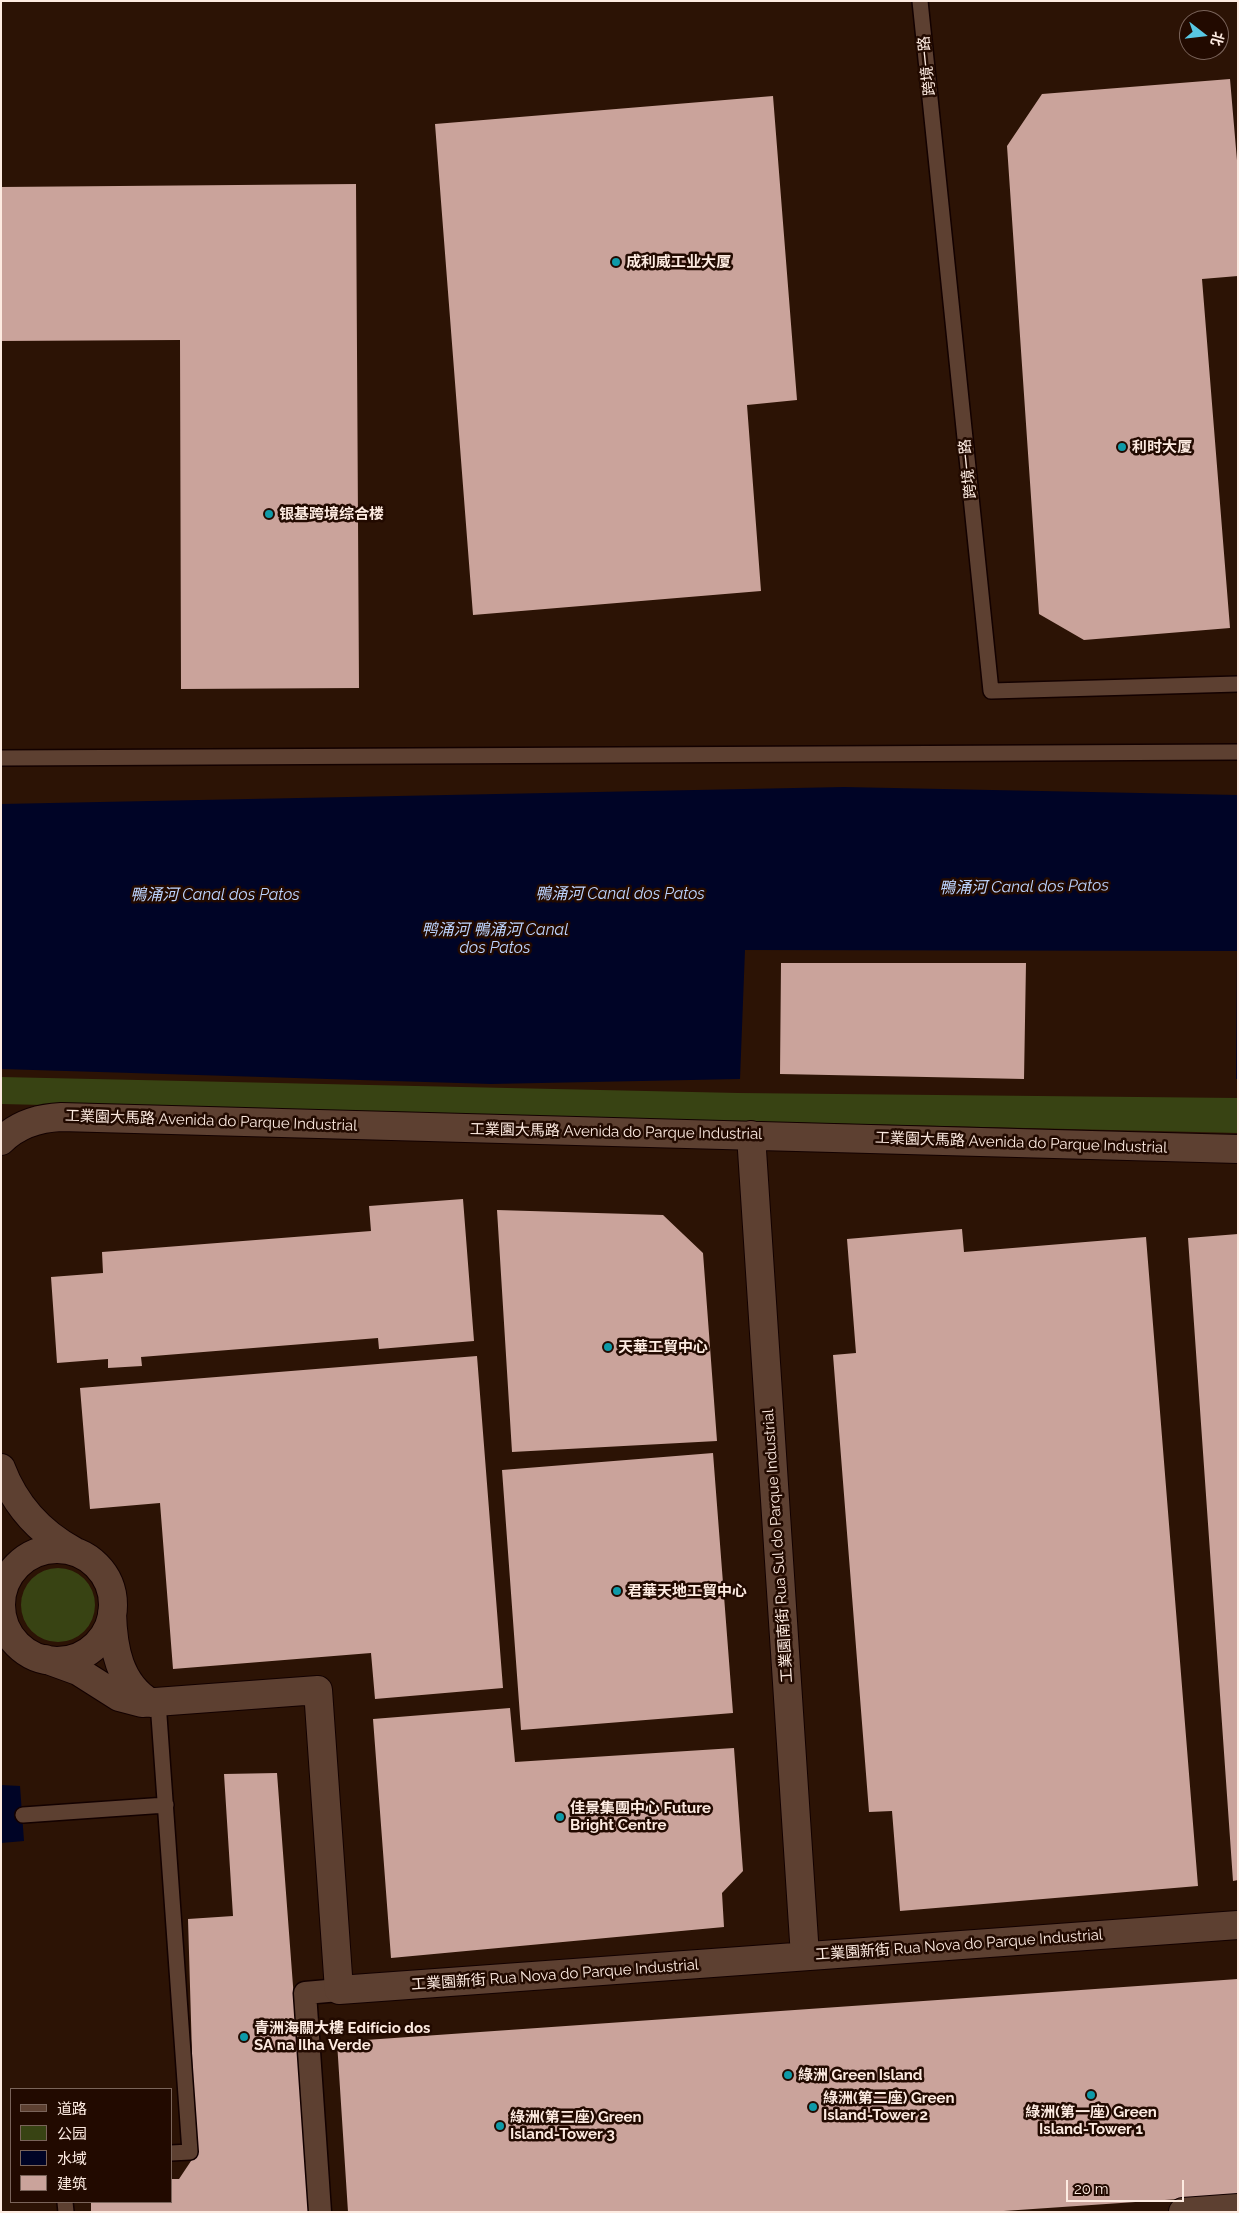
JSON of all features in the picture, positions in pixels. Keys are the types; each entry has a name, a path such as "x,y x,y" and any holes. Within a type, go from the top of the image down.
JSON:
{"street":[{"name":"工業園大馬路 Avenida do Parque Industrial","path":"1,1141 10,1133 28,1123 47,1118 61,1117 1238,1149"},
{"name":"工業園南街 Rua Sul do Parque Industrial","path":"751,1135 805,1956"},
{"path":"1,1468 14,1496 28,1515 45,1532 91,1561 104,1574 112,1596 113,1635 122,1670 133,1689 155,1702"},
{"path":"2,1606 7,1580 17,1566 28,1557 40,1551 53,1549 75,1552"},
{"path":"1,1601 4,1624 14,1640 24,1650 78,1671 128,1701 155,1702 318,1690 339,1990 305,1993 320,2212"},
{"path":"45,1659 68,1660 90,1650 108,1628 112,1610"},
{"name":"工業園新街 Rua Nova do Parque Industrial","path":"339,1990 1238,1925"},
{"path":"1183,2212 1206,2208 1238,2208"}],"lane":[{"name":"跨境一路","path":"920,1 991,691 1238,684"},
{"path":"1,758 1238,752"},
{"path":"155,1702 166,1805 190,2152 172,2153"},
{"path":"23,1815 166,1805"}],"green space":[{"path":"1,1077 739,1093 1238,1098 1238,1133 1,1104"},
{"path":"58,1568 72,1571 84,1579 92,1591 95,1605 92,1619 84,1631 72,1639 58,1642 44,1639 32,1631 24,1619 21,1605 24,1591 32,1579 44,1571"}],"water":[{"name":"鸭涌河 鴨涌河 Canal dos Patos","path":"844,787 1238,795 1238,1079 1236,1079 1237,951 745,950 740,1079 491,1084 1,1069 1,804"},
{"path":"1,1785 20,1786 24,1841 1,1843"}],"building":[{"name":"利时大厦","path":"1230,79 1238,172 1238,276 1202,279 1230,628 1084,640 1039,614 1007,146 1042,94"},
{"name":"成利威工业大厦","path":"773,96 797,400 747,405 761,591 473,615 435,124"},
{"name":"银基跨境综合楼","path":"356,184 359,688 181,689 180,340 1,341 1,187"},
{"path":"781,963 1026,963 1024,1079 780,1074"},
{"path":"463,1199 474,1341 379,1349 378,1338 141,1357 142,1366 108,1368 108,1359 57,1363 51,1277 103,1273 102,1252 371,1231 369,1206"},
{"name":"天華工貿中心","path":"497,1210 663,1215 703,1253 717,1441 512,1452"},
{"path":"962,1229 964,1252 1146,1237 1198,1886 900,1911 892,1811 869,1812 833,1355 856,1353 847,1239"},
{"path":"1238,1234 1238,1880 1233,1881 1188,1238"},
{"path":"477,1356 503,1688 375,1699 371,1653 173,1669 160,1503 90,1509 80,1388"},
{"name":"君華天地工貿中心","path":"713,1453 733,1713 521,1730 502,1470"},
{"name":"佳景集團中心 Future Bright Centre","path":"510,1708 515,1762 734,1748 743,1871 722,1893 724,1927 391,1958 373,1719"},
{"name":"青洲海關大樓 Edifício dos SA na Ilha Verde","path":"277,1773 310,2212 91,2212 91,2203 172,2203 172,2179 179,2179 195,2155 188,1919 233,1916 224,1774"},
{"name":"綠洲 Green Island","path":"1238,1979 1238,2195 989,2212 348,2212 337,2042"}],"place":[{"name":"成利威工业大厦","path":"616,262"},
{"name":"利时大厦","path":"1122,447"},
{"name":"银基跨境综合楼","path":"269,514"},
{"name":"天華工貿中心","path":"608,1347"},
{"name":"君華天地工貿中心","path":"617,1591"},
{"name":"佳景集團中心 Future Bright Centre","path":"560,1817"},
{"name":"青洲海關大樓 Edifício dos SA na Ilha Verde","path":"244,2037"},
{"name":"綠洲 Green Island","path":"788,2075"},
{"name":"綠洲(第一座) Green Island-Tower 1","path":"1091,2095"},
{"name":"綠洲(第二座) Green Island-Tower 2","path":"813,2107"},
{"name":"綠洲(第三座) Green Island-Tower 3","path":"500,2126"}],"water label":[{"name":"鴨涌河 Canal dos Patos","path":"1024,887"},
{"name":"鴨涌河 Canal dos Patos","path":"620,894"},
{"name":"鴨涌河 Canal dos Patos","path":"215,895"}]}
